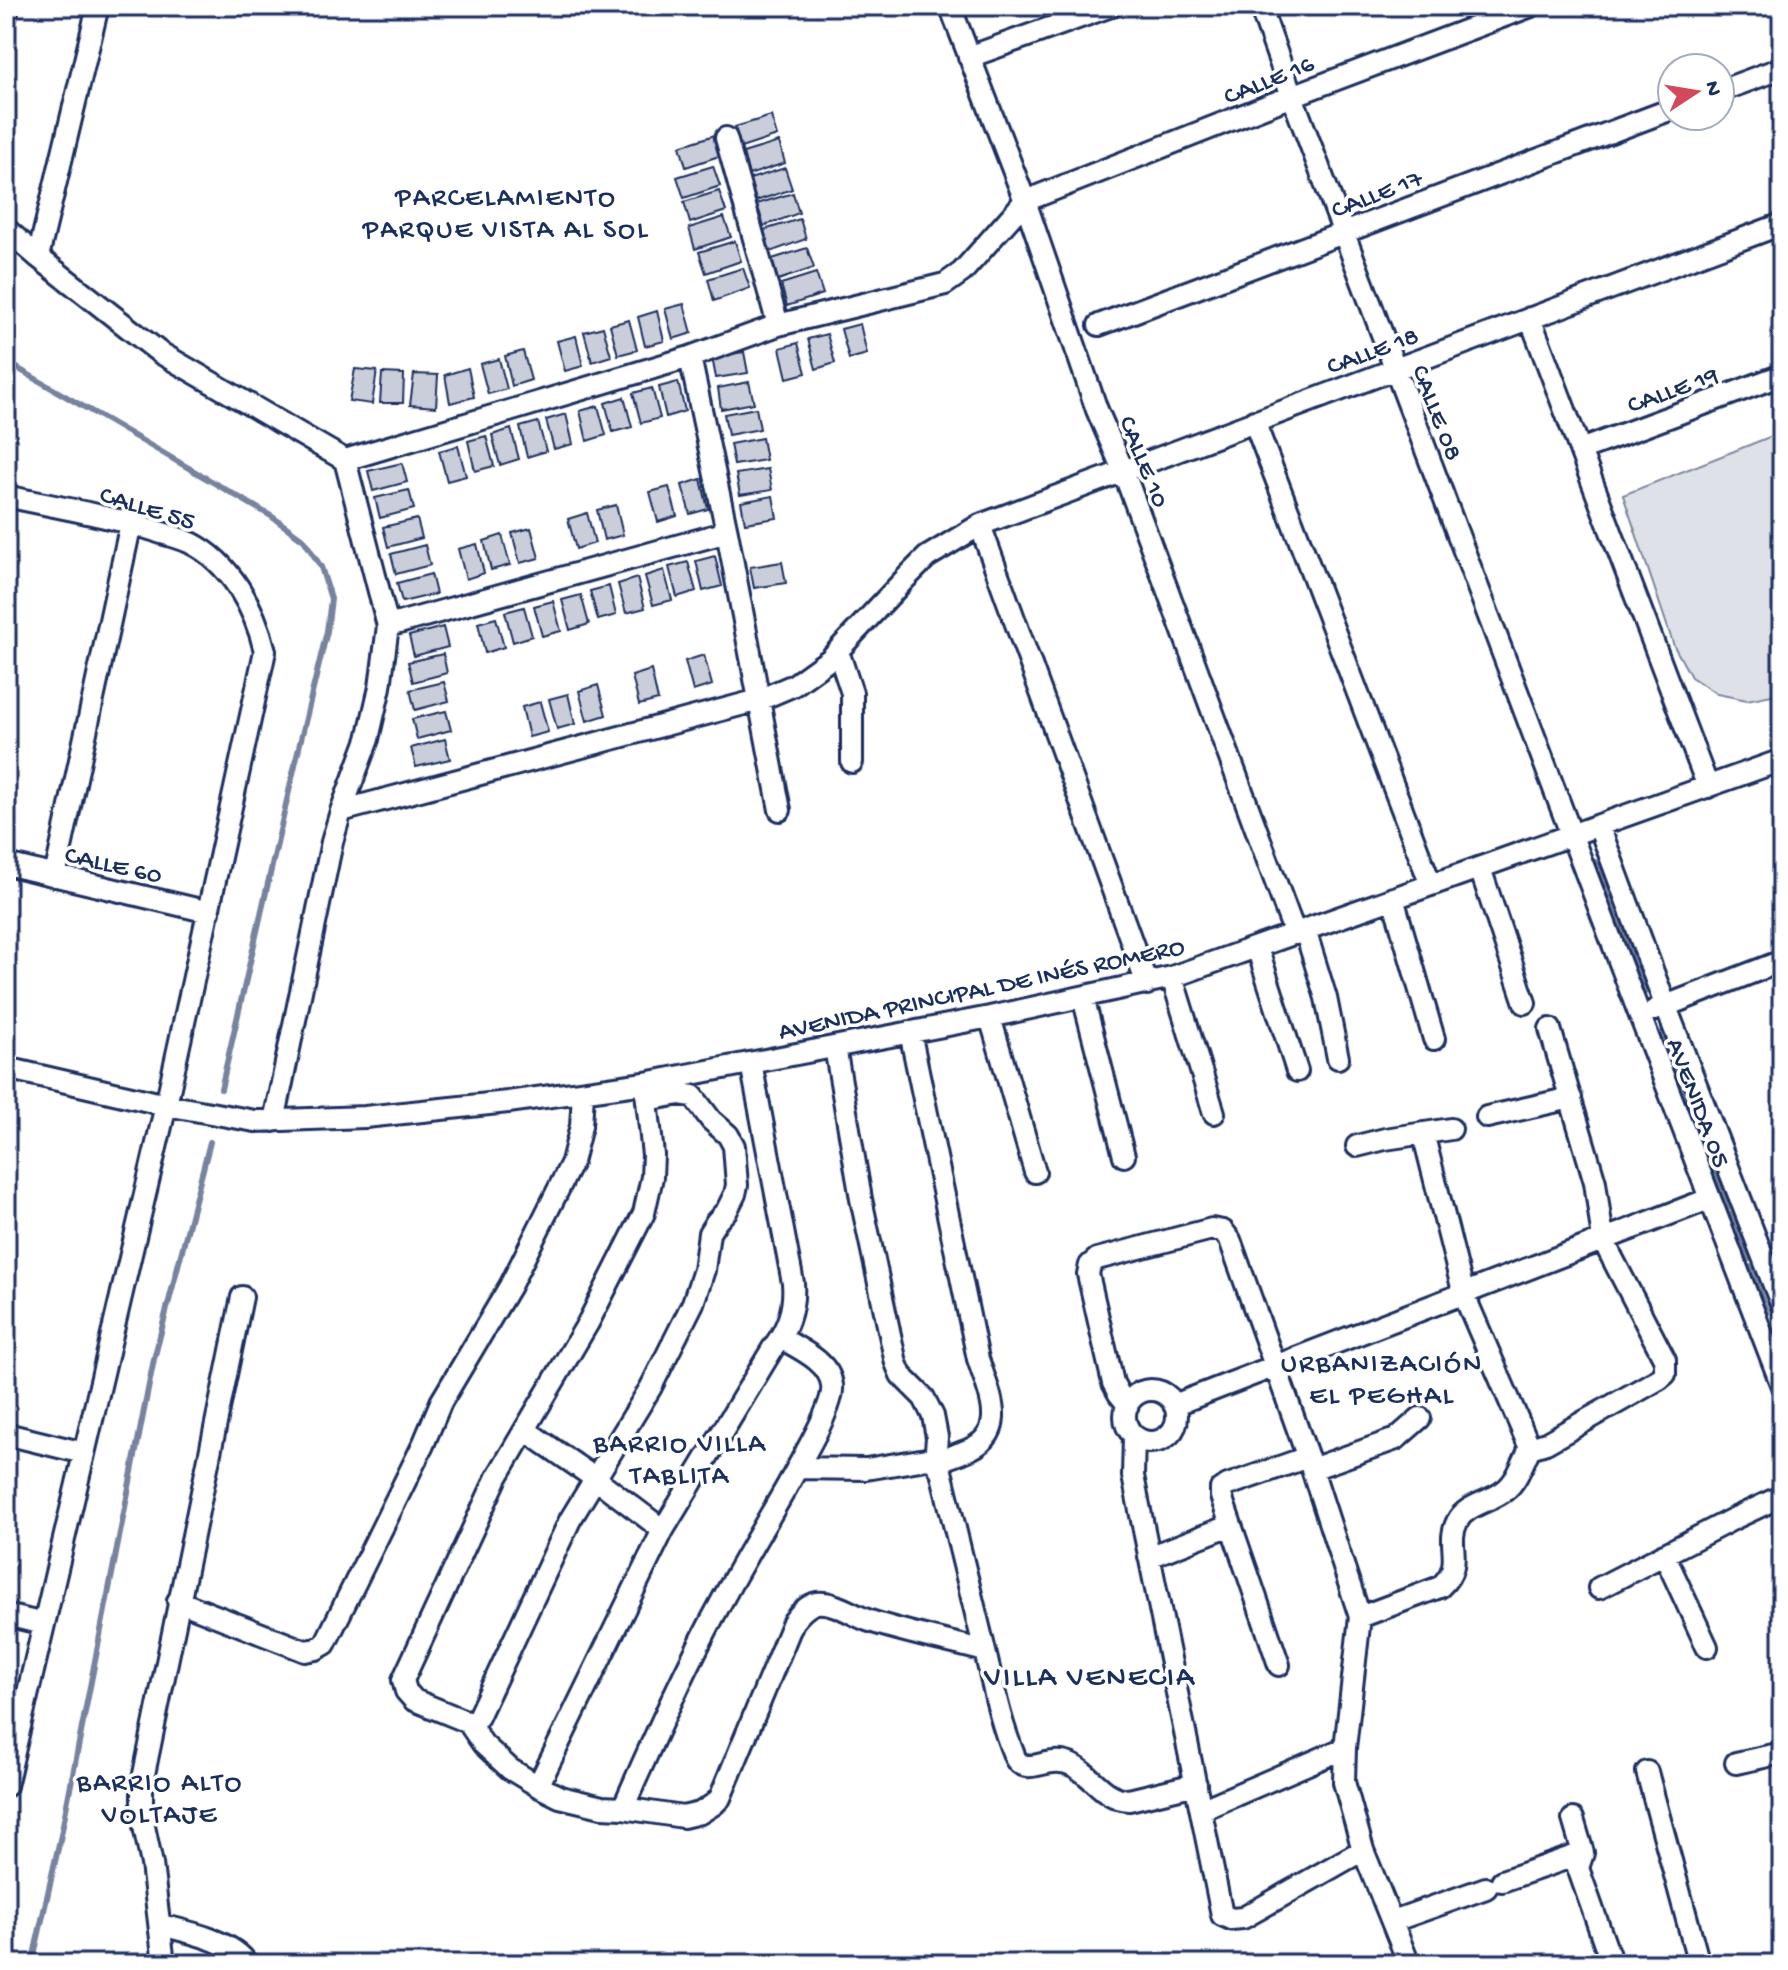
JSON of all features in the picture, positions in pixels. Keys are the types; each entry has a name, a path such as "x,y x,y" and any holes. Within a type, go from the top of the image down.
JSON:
{"street":[{"path":"6,15 8,6"},
{"path":"38,257 98,6"},
{"name":"CALLE 10","path":"950,6 1025,201 1097,410 1123,470 1326,998 1338,1058"},
{"path":"969,57 1111,6"},
{"name":"CALLE 08","path":"1260,6 1572,835"},
{"name":"CALLE 16","path":"1025,201 1531,6"},
{"path":"1736,85 1782,68"},
{"name":"CALLE 17","path":"1099,325 1656,115"},
{"path":"726,138 778,325"},
{"path":"345,460 690,357 778,325 945,284 962,272 1025,201"},
{"name":"CALLE 18","path":"341,811 759,700 794,685 830,659 927,557 980,525 1782,224"},
{"path":"6,229 159,352 345,460 388,626 380,687 368,739 332,842 264,1121"},
{"path":"1530,318 1708,787"},
{"path":"690,357 780,810"},
{"name":"CALLE 19","path":"1580,450 1782,375"},
{"path":"1254,421 1431,885"},
{"name":"CALLE 55","path":"6,496 131,523 191,543 212,558 250,605 265,651 209,912"},
{"path":"55,876 131,523"},
{"path":"980,525 1147,984"},
{"path":"388,626 727,532"},
{"path":"838,651 852,693 852,762"},
{"name":"AVENIDA PRINCIPAL DE INÉS ROMERO","path":"6,1069 166,1105 264,1121 365,1117 583,1093 646,1091 751,1063 990,1017 1172,977 1782,760"},
{"name":"AVENIDA 05","path":"1599,826 1782,1306"},
{"name":"AVENIDA 05","path":"1572,835 1709,1199 1773,1336 1782,1386"},
{"name":"CALLE 60","path":"6,864 209,912"},
{"path":"1480,868 1525,1003"},
{"path":"1393,898 1434,1039"},
{"path":"6,1786 209,912"},
{"path":"1257,947 1297,1071"},
{"path":"1640,1016 1782,961"},
{"path":"1172,977 1214,1113"},
{"path":"1083,997 1124,1156"},
{"path":"990,1017 1035,1172"},
{"path":"1360,1617 1440,1587 1453,1570 1455,1526 1459,1518 1512,1484 1530,1448 1546,1443 1665,1374 1665,1360 1603,1240 1595,1182 1550,1029"},
{"path":"910,1032 978,1359 993,1417 992,1431 984,1441 935,1462"},
{"path":"835,1047 861,1199 896,1363 901,1375 924,1398 933,1416 937,1437 935,1462"},
{"path":"538,1786 663,1530 781,1338 791,1314 793,1283 751,1063"},
{"path":"646,1091 693,1096 734,1146 737,1185 731,1202 711,1227 704,1270 693,1303 651,1387 570,1520 478,1717 468,1722 414,1700 406,1691 403,1680 497,1477 588,1323 644,1213 653,1155 646,1091"},
{"path":"178,1601 305,1651 325,1644 441,1402 510,1286 572,1162 581,1126 583,1093"},
{"path":"1487,1117 1571,1098"},
{"path":"1357,1146 1451,1129"},
{"path":"1423,1133 1464,1295 1530,1448"},
{"path":"1174,1405 1709,1199"},
{"path":"1128,1405 1113,1383 1088,1274 1090,1265 1097,1259 1212,1229 1223,1231 1230,1240 1310,1463 1360,1617 1344,1782 1363,1850 1409,1964"},
{"path":"164,1964 152,1864 142,1817 142,1784 242,1297"},
{"path":"623,1808 724,1596 797,1468 831,1401 833,1387 816,1359 781,1338"},
{"path":"1152,1390 1165,1395 1174,1405 1177,1419 1167,1437 1154,1442 1134,1436 1126,1421 1126,1413 1128,1405 1138,1394 1152,1390"},
{"path":"1279,1665 1221,1489 1396,1439 1420,1418"},
{"path":"525,1430 663,1530"},
{"path":"6,1434 84,1453"},
{"path":"1134,1436 1133,1476 1222,1915 1231,1919 1243,1918 1363,1850"},
{"path":"797,1468 866,1469 926,1459 935,1462 941,1471 1001,1717 1019,1763 1031,1766 1052,1761 1066,1763 1107,1794 1129,1800 1196,1784"},
{"path":"1599,1588 1782,1496"},
{"path":"1149,1557 1231,1525"},
{"path":"1664,1554 1707,1647"},
{"path":"468,1722 483,1744 510,1769 560,1797 581,1803 683,1817 700,1813 720,1798 793,1622 811,1606 818,1603 836,1607 868,1621 985,1651"},
{"path":"6,1615 44,1624"},
{"path":"1201,1810 1345,1748"},
{"path":"1736,1763 1782,1753"},
{"path":"1647,1772 1699,1964"},
{"path":"1573,1819 1583,1853 1578,1868 1612,1964"},
{"path":"1393,1921 1583,1853"},
{"path":"160,1925 193,1933 229,1948 240,1954 247,1964"}],"shaded area":[{"path":"1782,432 1782,693 1747,700 1717,694 1691,677 1674,646 1623,495"}],"building":[{"path":"771,116 777,136 741,148 735,127"},
{"path":"715,135 722,155 686,167 680,146"},
{"path":"779,142 785,163 749,175 743,153"},
{"path":"713,166 720,186 684,198 677,177"},
{"path":"785,168 792,189 756,201 750,179"},
{"path":"719,191 726,211 690,223 684,202"},
{"path":"793,193 799,213 764,226 757,204"},
{"path":"724,217 731,237 695,249 689,228"},
{"path":"800,219 806,239 770,252 764,230"},
{"path":"735,241 741,261 706,273 699,252"},
{"path":"807,248 814,268 778,280 772,259"},
{"path":"743,268 750,288 714,301 708,279"},
{"path":"816,273 823,294 787,306 781,284"},
{"path":"684,304 692,333 673,339 665,309"},
{"path":"657,311 664,341 645,346 638,317"},
{"path":"629,320 637,350 618,355 610,325"},
{"path":"860,324 867,354 849,359 841,329"},
{"path":"603,327 611,356 592,362 584,332"},
{"path":"827,334 835,363 816,369 808,339"},
{"path":"576,336 583,366 565,371 557,341"},
{"path":"798,343 806,373 787,378 780,348"},
{"path":"523,351 531,380 512,386 505,356"},
{"path":"744,352 748,373 716,378 712,357"},
{"path":"499,359 507,389 488,394 480,364"},
{"path":"468,368 474,397 450,403 445,375"},
{"path":"355,369 377,371 372,404 349,401"},
{"path":"382,373 404,374 403,403 380,403"},
{"path":"414,374 438,375 436,407 410,405"},
{"path":"678,382 685,411 666,417 659,387"},
{"path":"749,382 754,403 721,409 718,388"},
{"path":"652,388 660,418 641,423 633,393"},
{"path":"624,397 632,427 613,432 605,403"},
{"path":"598,406 606,435 587,441 580,411"},
{"path":"756,408 760,429 728,435 724,414"},
{"path":"566,414 573,444 554,449 546,420"},
{"path":"538,422 546,451 527,457 520,427"},
{"path":"511,429 519,459 500,465 492,435"},
{"path":"486,436 494,466 475,471 468,441"},
{"path":"762,438 766,460 734,465 730,444"},
{"path":"458,446 466,476 447,481 439,451"},
{"path":"402,463 407,482 373,491 368,471"},
{"path":"768,469 772,490 740,495 736,474"},
{"path":"701,479 708,509 690,514 682,485"},
{"path":"669,487 677,516 658,522 650,492"},
{"path":"409,490 414,509 380,518 375,498"},
{"path":"773,496 777,518 745,523 741,502"},
{"path":"616,505 623,535 604,540 597,510"},
{"path":"587,513 595,543 576,549 568,519"},
{"path":"417,519 422,538 388,547 383,527"},
{"path":"531,528 539,558 520,563 512,533"},
{"path":"502,535 510,565 491,570 484,541"},
{"path":"477,544 484,573 466,579 458,549"},
{"path":"425,545 430,565 396,574 391,554"},
{"path":"715,556 722,586 703,591 696,561"},
{"path":"688,562 696,591 677,597 669,567"},
{"path":"782,562 786,583 754,588 750,567"},
{"path":"664,570 672,600 653,605 645,576"},
{"path":"431,574 436,594 402,602 397,583"},
{"path":"637,578 645,608 626,613 618,584"},
{"path":"609,586 616,615 598,620 590,591"},
{"path":"581,595 589,624 570,630 562,600"},
{"path":"553,601 561,631 542,636 534,606"},
{"path":"524,607 532,636 513,642 505,612"},
{"path":"496,618 504,647 485,653 478,623"},
{"path":"443,627 448,647 414,656 409,636"},
{"path":"443,654 447,673 413,682 408,662"},
{"path":"704,655 712,685 693,691 685,661"},
{"path":"651,670 658,700 639,705 632,676"},
{"path":"444,682 449,701 415,710 410,690"},
{"path":"598,685 606,715 587,721 579,691"},
{"path":"568,694 575,724 557,729 549,699"},
{"path":"540,702 548,732 529,737 522,707"},
{"path":"446,711 451,730 417,739 412,719"},
{"path":"445,739 450,759 416,767 411,748"}],"waterway":[{"path":"6,360 271,516 304,540 321,567 331,599 327,631 221,1089"},
{"path":"1596,862 1645,992"},
{"path":"1661,1033 1691,1111"},
{"path":"1693,1117 1729,1208"},
{"path":"32,1964 61,1835 154,1359 210,1142"},
{"path":"1731,1214 1748,1260"},
{"path":"1750,1267 1767,1313"}],"district":[{"name":"PARCELAMIENTO PARQUE VISTA AL SOL","path":"506,211"},
{"name":"URBANIZACIÓN EL PEGHAL","path":"1382,1377"},
{"name":"BARRIO VILLA TABLITA","path":"680,1457"},
{"name":"VILLA VENECIA","path":"1090,1675"},
{"name":"BARRIO ALTO VOLTAJE","path":"160,1796"}]}
